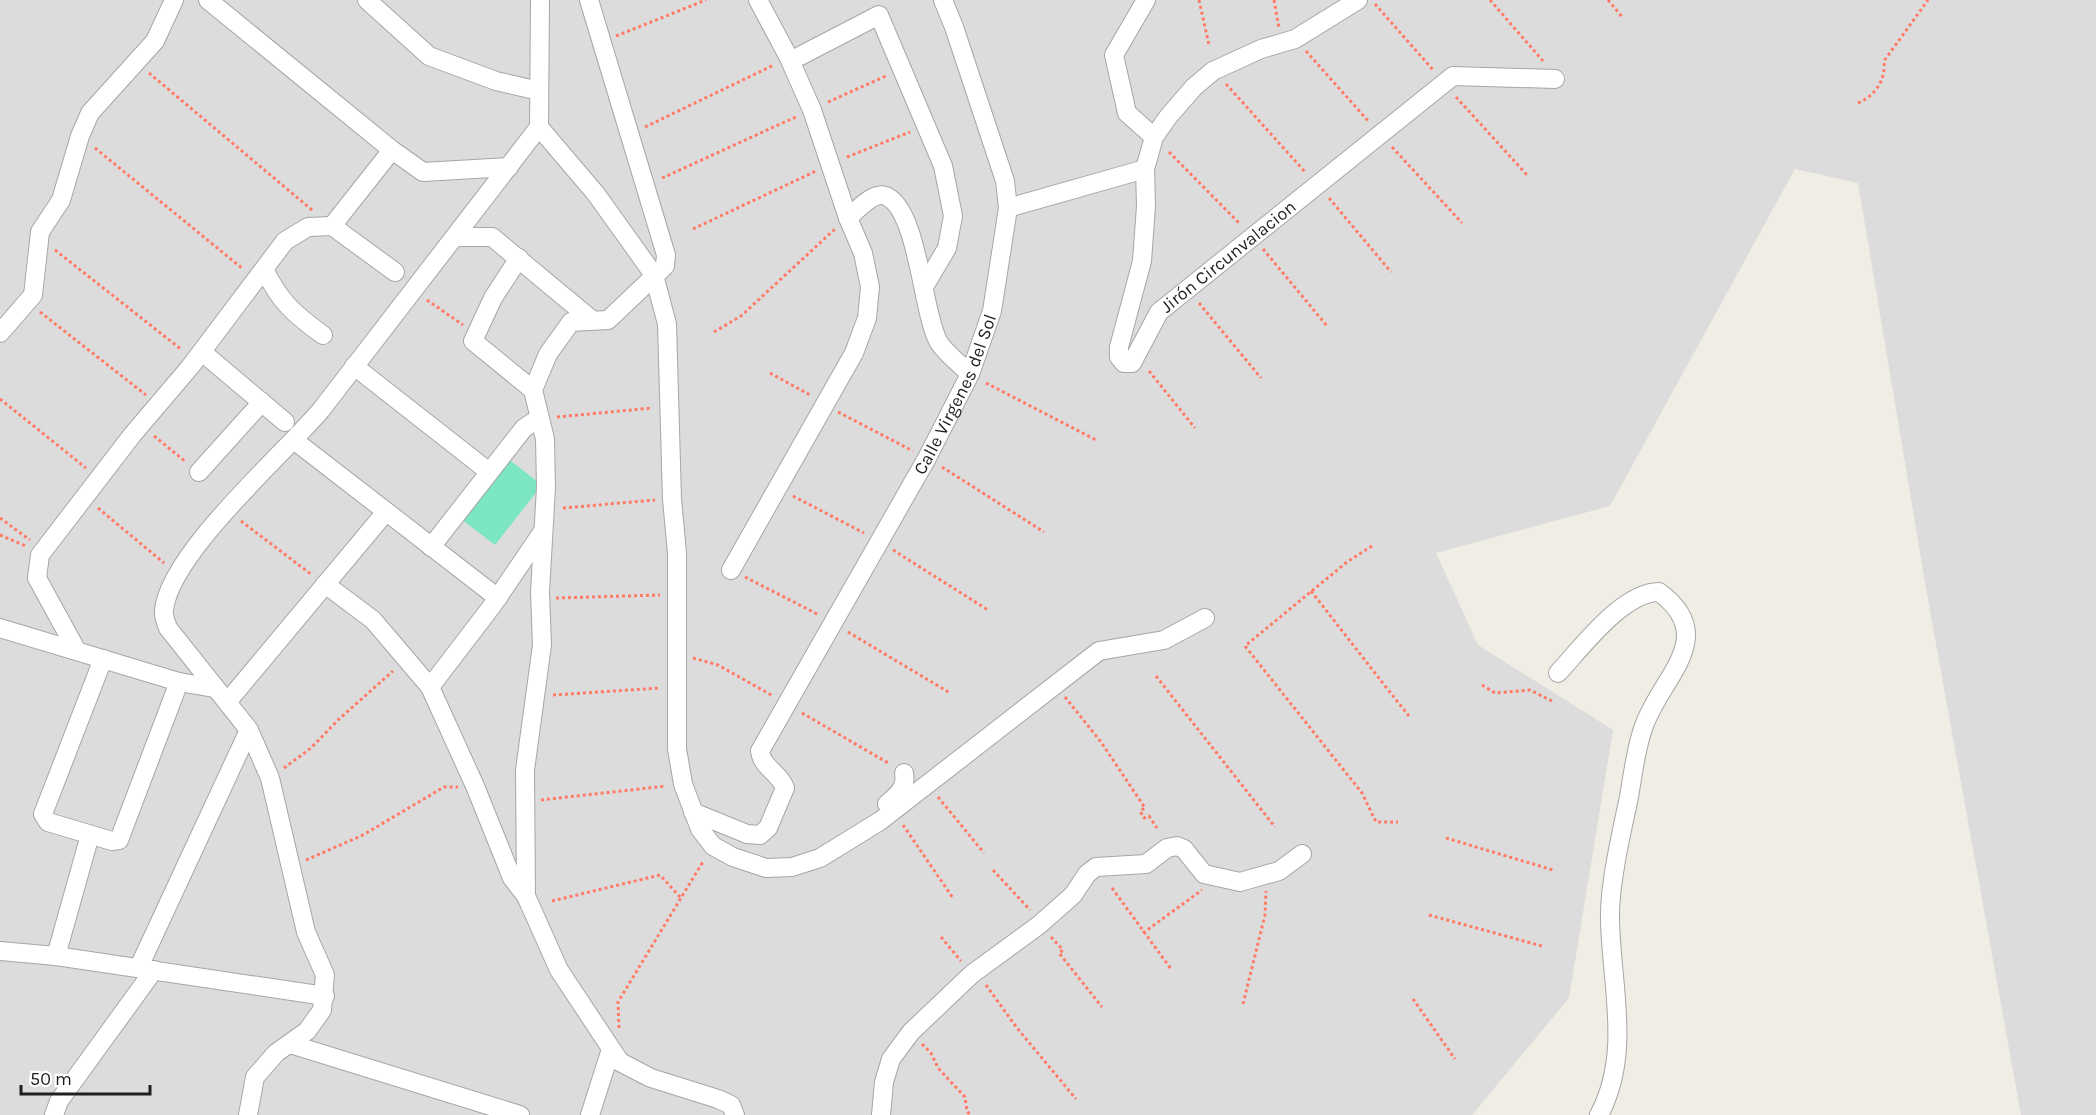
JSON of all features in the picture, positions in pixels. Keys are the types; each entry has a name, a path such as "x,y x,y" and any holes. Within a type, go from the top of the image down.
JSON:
{"street":[{"path":"0,333 33,295 40,232 61,200 80,136 90,113 155,41 174,0"},
{"path":"208,0 392,150 423,172 509,167"},
{"path":"367,0 429,56 496,81 539,91"},
{"path":"248,1115 255,1077 276,1053 307,1031 322,1010 326,975 306,932 270,778 249,730 168,628 163,612 168,592 177,574 225,509 294,441 539,127 540,0"},
{"path":"526,896 525,770 542,645 544,510 544,439 533,390 548,354 571,322 608,320 665,266 666,255 600,43 589,0"},
{"path":"731,570 854,353 867,318 870,287 863,253 848,218 795,57 758,0"},
{"name":"Calle Virgenes del Sol","path":"693,812 747,834 760,835 768,828 785,788 782,779 761,758 760,751 927,458 970,374 992,311 1008,208 1005,181 943,0"},
{"path":"1146,0 1114,55 1126,113 1154,137"},
{"name":"Jirón Circunvalacion","path":"1358,0 1295,39 1261,48 1213,71 1181,102 1154,137 1145,169 1146,206 1142,261 1119,347 1119,357 1124,363 1132,363 1137,356 1159,312 1319,186 1453,76 1550,72"},
{"path":"795,57 879,15 943,166 953,216 947,248 924,287"},
{"path":"539,127 596,194 654,275 666,324 672,499 677,553 677,749 683,784 693,812 700,829 713,846 733,857 766,868 792,867 820,858 887,816 1099,651 1164,640 1205,618"},
{"path":"332,226 392,150"},
{"path":"1008,208 1145,169"},
{"path":"848,218 876,196 886,196 900,207 938,341 970,374"},
{"path":"77,651 37,578 43,551 198,356 285,241 308,227 332,226 395,272"},
{"path":"454,237 492,237 592,320"},
{"path":"519,258 493,298 473,341 533,390"},
{"path":"260,274 291,312 323,335"},
{"path":"198,356 262,402 285,422"},
{"path":"354,366 488,471"},
{"path":"199,472 262,402"},
{"path":"431,548 488,471 524,428 539,418"},
{"path":"294,441 498,598"},
{"path":"228,701 385,513"},
{"path":"430,687 498,598 543,531"},
{"path":"325,584 373,620 430,687 475,786 512,878 526,896 559,970 615,1041 620,1062 651,1078 718,1099 731,1105 735,1115"},
{"path":"1558,673 1604,624 1638,596 1659,592 1676,605 1685,618 1687,629 1678,660 1644,726 1623,828 1610,916 1618,1031 1617,1062 1611,1093 1599,1115"},
{"path":"0,628 179,682 214,688"},
{"path":"103,659 43,814 48,822 90,835 119,840 179,682"},
{"path":"54,1115 59,1101 146,969 249,730"},
{"path":"887,816 882,807 900,792 906,781 904,773"},
{"path":"56,956 90,835"},
{"path":"881,1115 884,1082 891,1059 911,1032 974,973 1037,921 1073,895 1087,874 1096,867 1146,864 1167,848 1177,846 1184,849 1204,874 1240,882 1266,877 1302,854"},
{"path":"0,951 56,956 325,996"},
{"path":"590,1115 615,1041"},
{"path":"290,1044 520,1115"}],"path":[{"path":"600,43 681,8 706,0"},
{"path":"1199,0 1209,45"},
{"path":"1274,0 1279,28"},
{"path":"1490,0 1550,72"},
{"path":"1608,0 1623,18"},
{"path":"1858,103 1872,97 1885,72 1884,61 1928,0"},
{"path":"628,135 795,57"},
{"path":"136,62 332,226"},
{"path":"644,186 902,69"},
{"path":"1213,71 1319,186 1391,272"},
{"path":"693,229 830,164 926,125"},
{"path":"80,136 260,274"},
{"path":"714,332 741,316 848,218"},
{"path":"38,248 48,244 198,356"},
{"path":"1188,289 1261,378"},
{"path":"413,290 468,328 473,341"},
{"path":"39,311 158,405"},
{"path":"1137,356 1194,428"},
{"path":"770,373 927,458 1044,532"},
{"path":"970,374 1096,440"},
{"path":"0,399 99,479"},
{"path":"539,418 668,406"},
{"path":"544,510 672,499"},
{"path":"82,500 92,502 177,574"},
{"path":"225,509 325,584"},
{"path":"0,518 43,551"},
{"path":"0,535 43,551"},
{"path":"1372,546 1347,562 1245,646 1362,793 1376,822 1398,822"},
{"path":"1311,591 1366,660 1378,681 1409,716"},
{"path":"541,598 677,594"},
{"path":"270,778 311,748 339,719 405,659"},
{"path":"1156,676 1275,827"},
{"path":"1054,684 1101,742 1145,808 1140,811 1144,818 1149,816 1157,828"},
{"path":"1482,685 1495,693 1530,690 1554,702"},
{"path":"549,695 677,687"},
{"path":"533,801 683,784"},
{"path":"927,784 984,853"},
{"path":"291,865 363,835 444,787 475,786"},
{"path":"887,816 953,898"},
{"path":"1446,838 1553,870"},
{"path":"615,1041 618,1002 713,846"},
{"path":"993,870 1026,902 1037,921 1063,950 1059,953 1102,1007"},
{"path":"552,901 660,875 681,898"},
{"path":"1243,1004 1265,915 1266,877"},
{"path":"1112,888 1171,969"},
{"path":"1143,933 1202,890"},
{"path":"1429,915 1542,946"},
{"path":"941,937 974,973 1076,1099"},
{"path":"1413,999 1455,1059"},
{"path":"911,1032 931,1053 938,1068 965,1097 967,1112 970,1115"}],"shaded area":[{"path":"0,0 2096,0 2096,1115 2021,1115 1927,594 1858,183 1795,169 1610,506 1436,553 1478,645 1613,730 1569,998 1472,1115 0,1115"}],"green space":[{"path":"507,458 542,485 495,545 461,519"}]}
